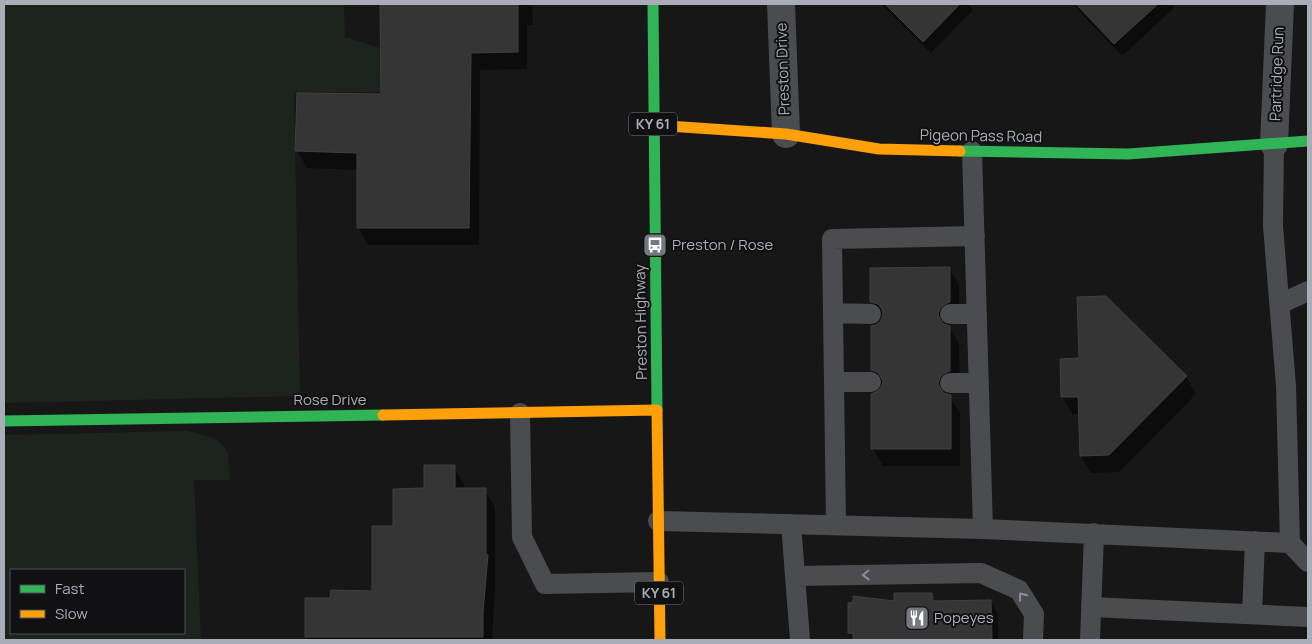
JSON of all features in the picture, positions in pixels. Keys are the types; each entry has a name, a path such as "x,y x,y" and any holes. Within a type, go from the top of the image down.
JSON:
{"street":[{"name":"Preston Highway","path":"653,4 660,640"},
{"name":"Preston Drive","path":"781,4 786,134"},
{"name":"Partridge Run","path":"1274,144 1280,4"},
{"name":"Pigeon Pass Road","path":"653,124 786,134 878,149 1128,154 1308,141"},
{"name":"Rose Drive","path":"4,421 657,410"}],"lane":[{"path":"1274,144 1273,226 1286,386 1290,543 1308,562"},
{"path":"972,151 983,529"},
{"path":"836,525 832,238 975,236"},
{"path":"1280,304 1308,291"},
{"path":"833,313 870,314"},
{"path":"950,314 977,314"},
{"path":"834,382 871,382"},
{"path":"950,383 979,383"},
{"path":"520,413 522,537 545,584 659,582"},
{"path":"658,521 983,529 1290,543"},
{"path":"791,524 800,640"},
{"path":"1090,640 1094,534"},
{"path":"1252,614 1255,541"},
{"path":"795,576 981,573 1019,590 1034,614 1033,640"},
{"path":"1091,606 1308,617"}],"shaded area":[{"path":"4,4 344,4 345,37 402,57 470,91 294,93 300,396 4,403"},
{"path":"187,431 209,437 222,444 226,449 228,457 230,480 194,480 201,640 4,640 4,435"}],"building":[{"path":"380,4 518,4 518,52 471,53 469,228 357,228 357,153 295,151 297,93 381,94"},
{"path":"885,4 960,4 923,42"},
{"path":"1076,4 1158,4 1114,44"},
{"path":"950,267 950,302 940,308 938,314 944,324 950,326 950,371 940,377 938,383 944,393 951,395 951,449 871,449 871,394 881,388 883,382 877,372 871,370 871,326 881,321 883,314 878,304 870,302 870,268"},
{"path":"1106,296 1187,376 1109,455 1080,456 1078,397 1061,397 1060,359 1079,358 1077,297"},
{"path":"424,465 455,465 455,488 486,488 486,555 488,555 483,612 483,637 305,637 305,598 330,598 331,590 372,591 372,526 393,526 393,489 424,488"},
{"path":"894,593 932,593 933,601 991,600 992,640 853,640 853,634 848,633 848,603 853,602 853,596 894,601"}],"traffic: fast":[{"path":"653,4 657,410"},
{"path":"960,151 1128,154 1308,141"},
{"path":"4,421 383,415"}],"traffic: slow":[{"path":"653,125 786,134 879,149 960,151"},
{"path":"383,415 657,410"},
{"path":"657,410 660,640"}],"place":[{"name":"Preston / Rose","path":"655,245"},
{"name":"Popeyes","path":"917,618"}]}
